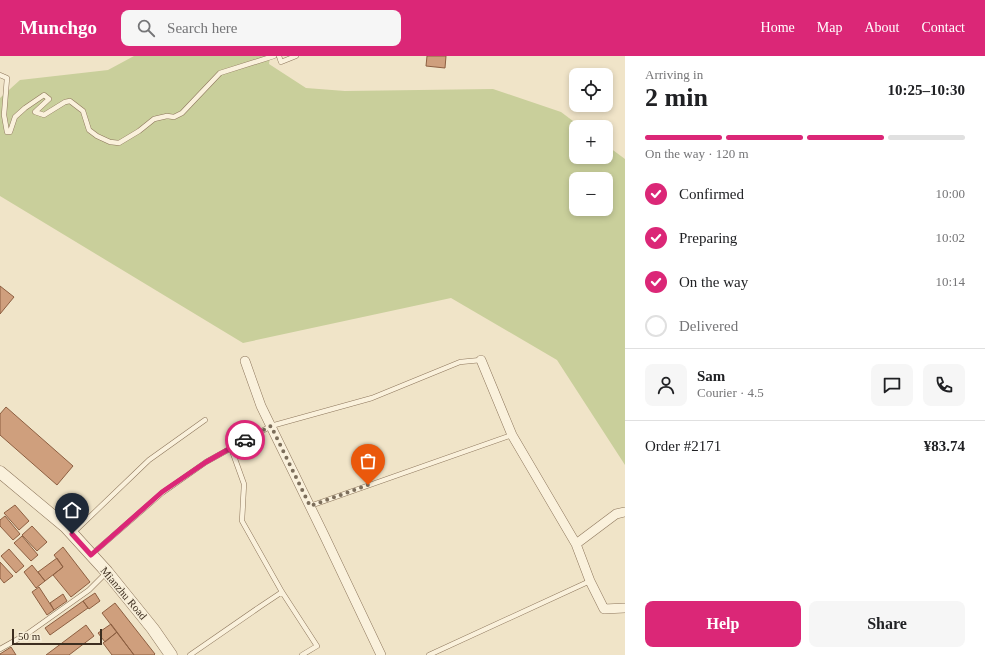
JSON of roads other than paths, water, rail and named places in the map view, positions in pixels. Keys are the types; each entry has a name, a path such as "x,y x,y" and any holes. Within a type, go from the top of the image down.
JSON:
{"street":[{"path":"481,360 512,434 576,544 590,582 604,609 625,608"},
{"path":"244,361 261,406 381,655"},
{"name":"Mianzhu Road","path":"0,472 66,527 107,572 153,629 171,655"},
{"path":"576,544 616,514 625,512"}],"lane":[{"path":"0,75 7,78 4,115 6,132 10,132 15,117 44,95 49,98 35,112 44,115 65,102 70,101 83,111 89,130 97,136 110,142 119,143 139,131 154,119 167,116 174,117 182,113 220,73 274,56"},
{"path":"279,56 281,62 296,56"},
{"path":"91,555 162,492 206,462 271,426 372,398 460,362 481,360"},
{"path":"72,534 149,460 205,420"},
{"path":"310,506 512,434"},
{"path":"231,448 244,484 242,521 282,592 317,646 302,655"},
{"path":"0,649 27,634 89,590 107,572"},
{"path":"429,655 590,582"},
{"path":"190,655 282,592"}]}
